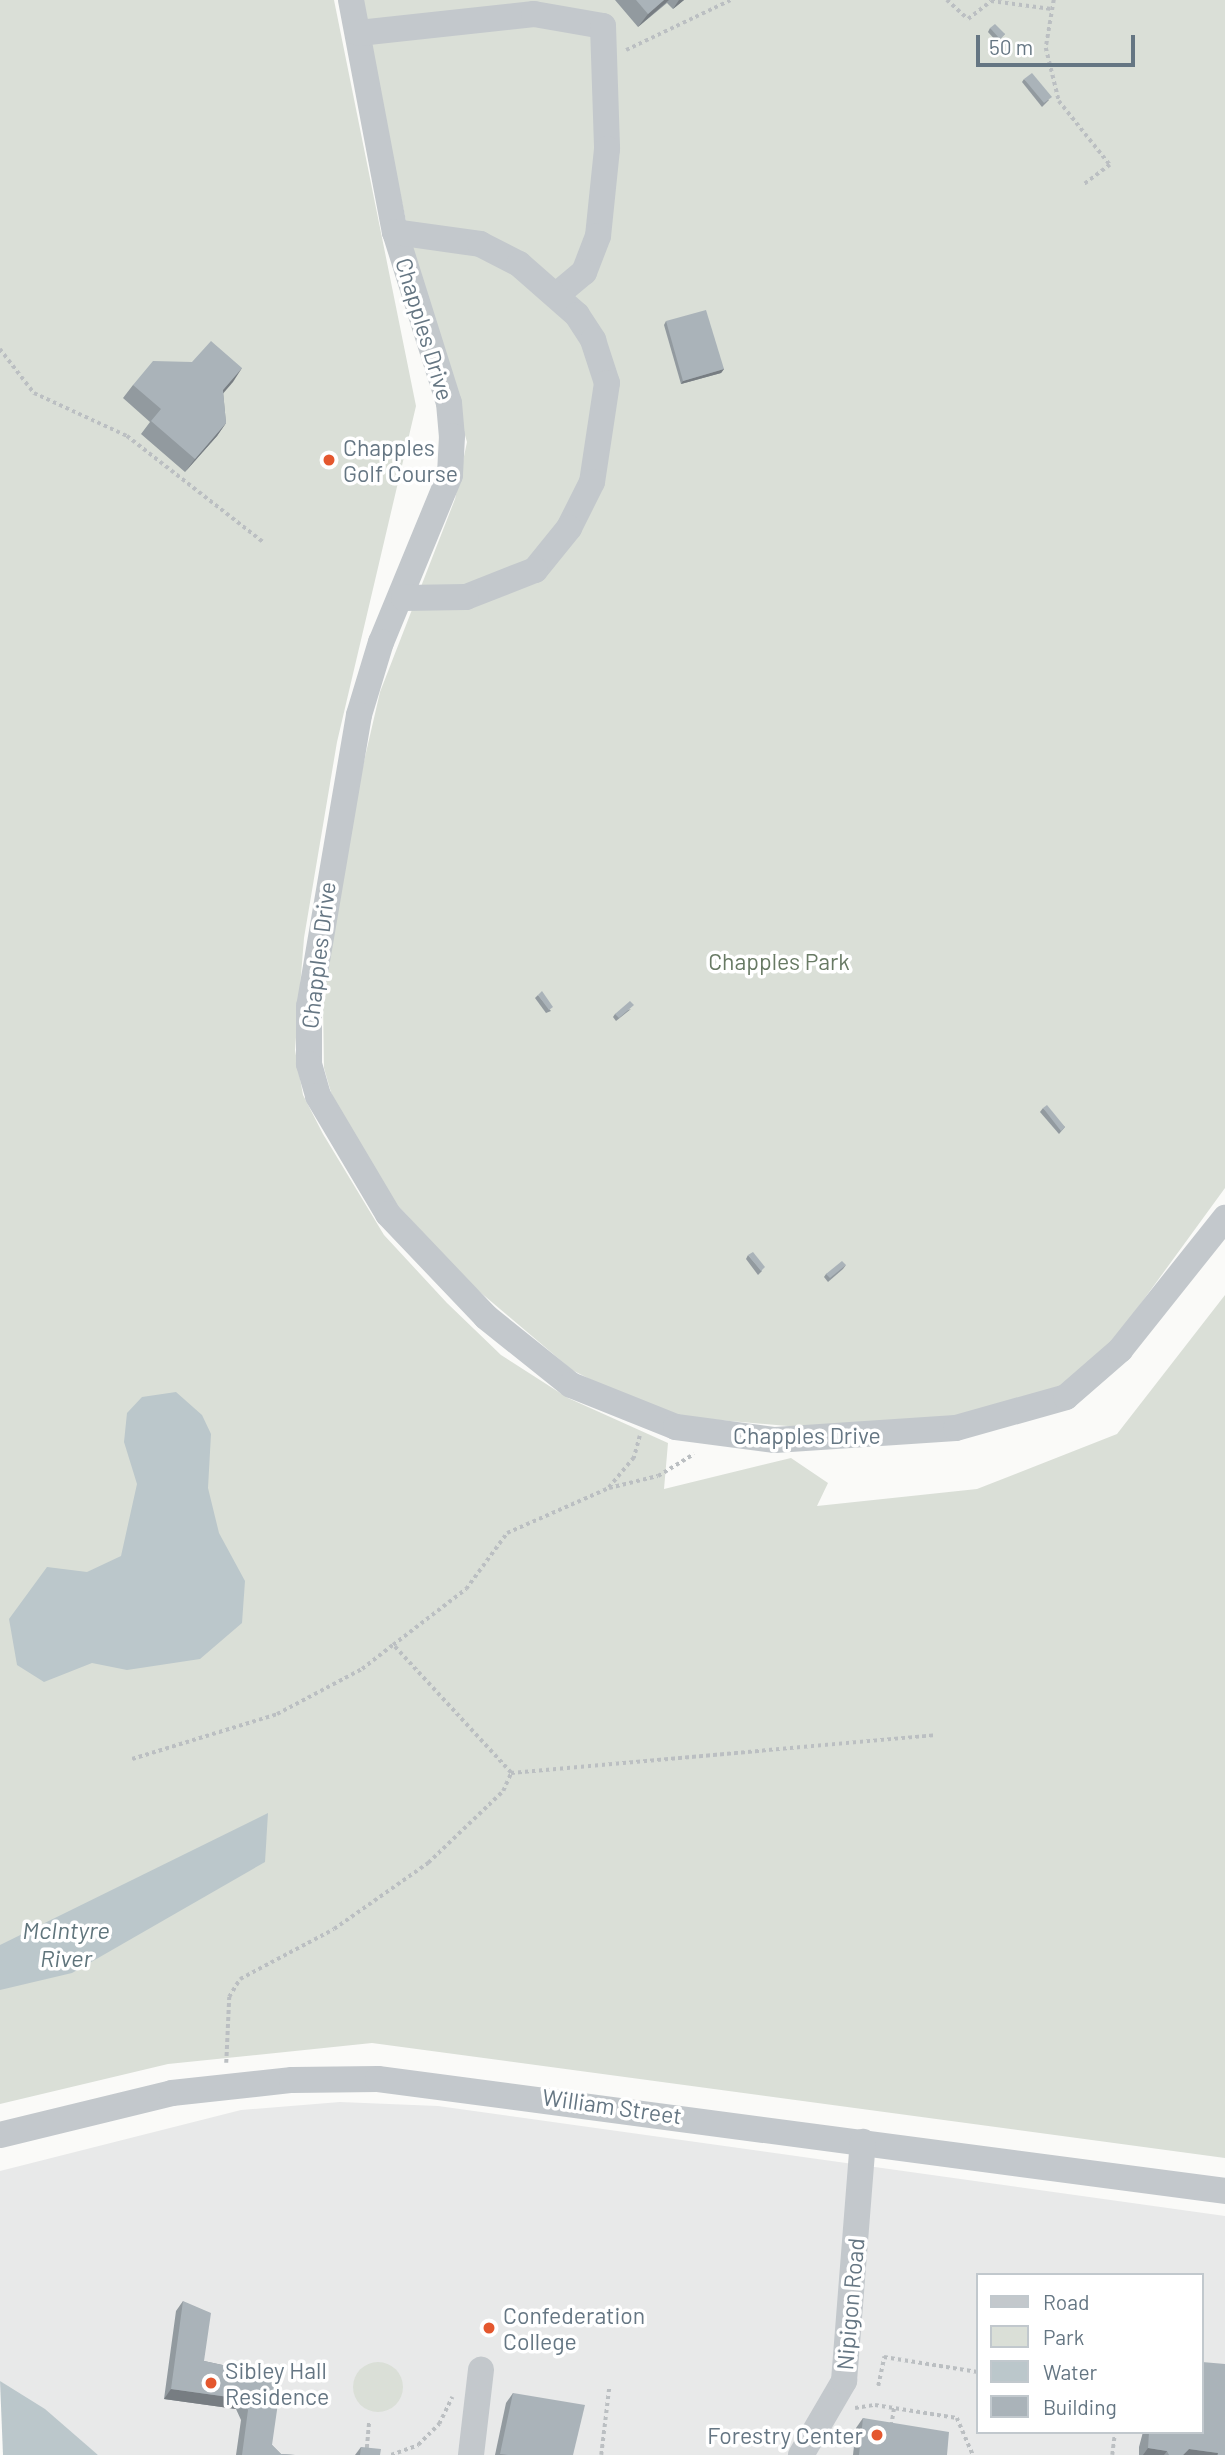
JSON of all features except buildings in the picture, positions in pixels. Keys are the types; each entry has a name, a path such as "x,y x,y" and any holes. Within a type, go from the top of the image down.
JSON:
{"street":[{"name":"Chapples Drive","path":"351,0 395,232 449,403 452,436 450,475 404,598 381,642 359,715 324,896 307,1025 318,1096 381,1203 436,1269 540,1362 603,1402 644,1417 712,1434 788,1440 921,1433 1047,1406 1120,1350 1225,1218"},
{"path":"359,33 557,14 603,26 606,51 607,149 598,236 584,272 559,293"},
{"path":"395,232 480,244 559,293 593,340 607,383 599,457 581,505 535,570 466,597 404,598"},
{"name":"William Street","path":"0,2136 110,2105 228,2086 334,2079 465,2086 1225,2191"},
{"name":"Nipigon Road","path":"801,2455 844,2381 863,2142"},
{"path":"471,2455 481,2370"}],"path":[{"path":"606,51 665,37 731,0"},
{"path":"947,0 968,19 990,1 1051,9"},
{"path":"1054,0 1045,48 1059,102 1110,166 1083,185"},
{"path":"0,349 34,393 127,436 262,542"},
{"path":"609,1488 634,1458 644,1417"},
{"path":"132,1759 277,1714 362,1669 466,1589 507,1533 609,1488 681,1464 712,1434"},
{"path":"393,1644 409,1665 500,1755 511,1773"},
{"path":"511,1773 935,1735"},
{"path":"228,2086 224,2038 229,1997 240,1979 334,1929 428,1863 503,1791 511,1773"},
{"path":"878,2386 884,2357 976,2372"},
{"path":"391,2455 418,2445 439,2424 455,2387"},
{"path":"601,2455 609,2388"},
{"path":"850,2411 862,2405 957,2418 973,2455"},
{"path":"891,2428 894,2408"},
{"path":"366,2455 369,2421"},
{"path":"1112,2455 1115,2434"}],"shaded area":[{"name":"Confederation College","path":"340,2102 438,2106 1225,2216 1225,2455 98,2455 0,2381 0,2171 241,2110"}],"green space":[{"name":"Chapples Golf Course","path":"0,0 334,0 416,406 337,742 304,938 295,1050 303,1095 323,1134 384,1235 447,1303 501,1355 568,1398 668,1443 664,1489 791,1458 828,1483 817,1506 977,1489 1117,1434 1225,1295 1225,2158 372,2043 168,2064 0,2104"},
{"name":"Chapples Park","path":"359,0 1225,0 1225,1188 1115,1339 1055,1394 947,1421 799,1427 684,1417 613,1391 572,1370 467,1281 392,1199 334,1103 324,1068 323,1002 356,796 380,692 455,499 467,442 417,273"},
{"path":"378,2362 396,2369 403,2387 396,2405 378,2412 360,2405 353,2387 360,2369"}],"water":[{"path":"176,1392 202,1415 211,1434 208,1488 219,1533 245,1581 242,1623 200,1659 127,1670 92,1663 44,1682 17,1665 9,1619 47,1567 87,1572 121,1556 137,1484 124,1442 127,1413 142,1397"},
{"name":"McIntyre River","path":"268,1813 265,1862 72,1973 0,1990 0,1945"},
{"path":"0,2381 45,2409 98,2455 3,2455"}],"place":[{"name":"Chapples Golf Course","path":"329,460"},
{"name":"Confederation College","path":"489,2328"},
{"name":"Sibley Hall Residence","path":"211,2383"},
{"name":"Forestry Center","path":"877,2435"}]}
